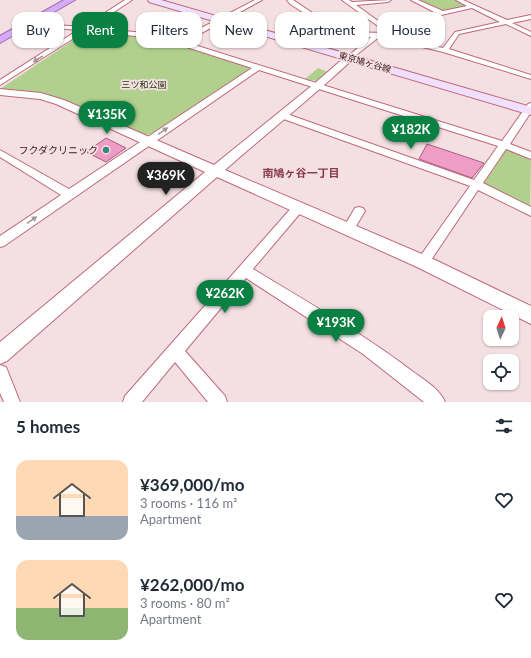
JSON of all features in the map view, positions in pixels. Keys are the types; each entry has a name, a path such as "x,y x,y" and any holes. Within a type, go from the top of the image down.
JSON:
{"highway":[{"path":"0,35 63,0"},
{"path":"50,12 70,0"},
{"path":"0,40 12,34"}],"main road":[{"name":"東京鳩ヶ谷線","path":"152,0 210,17"},
{"name":"東京鳩ヶ谷線","path":"267,33 530,109"}],"street":[{"path":"111,12 129,0"},
{"path":"236,12 257,0"},
{"path":"290,0 292,3 336,31 347,34 377,35"},
{"path":"345,0 377,23"},
{"path":"351,4 388,0"},
{"path":"414,0 440,12"},
{"path":"459,0 471,7 531,34"},
{"path":"445,12 471,7"},
{"path":"444,50 457,33 531,17"},
{"path":"0,354 377,35"},
{"path":"0,83 72,38"},
{"path":"198,48 505,145 531,156"},
{"path":"435,48 531,77"},
{"path":"0,242 258,67"},
{"path":"0,92 41,96 60,102 348,230 424,262 531,315"},
{"path":"424,262 530,109"},
{"path":"281,115 477,186 531,212"},
{"path":"0,153 70,195"},
{"path":"131,402 176,352 298,208"},
{"path":"348,230 360,211"},
{"path":"245,271 350,336 418,384 437,402"},
{"path":"176,352 219,402"},
{"path":"0,373 12,402"}],"green space":[{"path":"419,0 455,0 465,6 445,11"},
{"name":"三ツ和公園","path":"128,35 136,35 136,48 189,48 249,67 249,70 153,133 146,135 66,100 34,92 0,89 62,48 64,48 64,46 72,41 72,48 128,48"},
{"path":"318,68 328,72 317,81 305,79"},
{"path":"506,150 511,150 531,159 530,207 486,186 484,183"}],"building":[{"name":"フクダクリニック","path":"106,138 126,148 106,162 86,152"},
{"path":"427,144 484,163 472,178 419,159"}],"place":[{"name":"フクダクリニック","path":"106,150"}],"district":[{"name":"南鳩ヶ谷一丁目","path":"301,172"}]}
